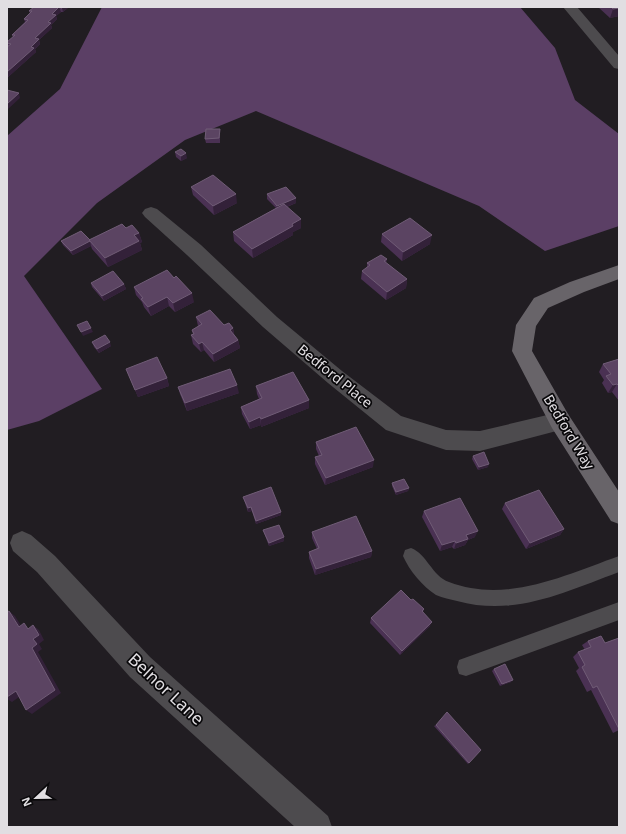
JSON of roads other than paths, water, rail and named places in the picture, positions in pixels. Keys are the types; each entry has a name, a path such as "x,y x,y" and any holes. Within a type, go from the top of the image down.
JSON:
{"street":[{"path":"570,7 619,65"},
{"name":"Bedford Place","path":"151,213 194,250 270,322 335,377 394,423 446,440 480,441 560,421"},
{"name":"Bedford Way","path":"619,272 577,287 541,303 526,325 522,350 560,421 619,513"},
{"name":"Belnor Lane","path":"22,543 46,564 140,666 317,827"}],"lane":[{"path":"411,556 424,574 443,589 470,597 497,599 526,596 619,564"},
{"path":"466,667 619,611"}]}
